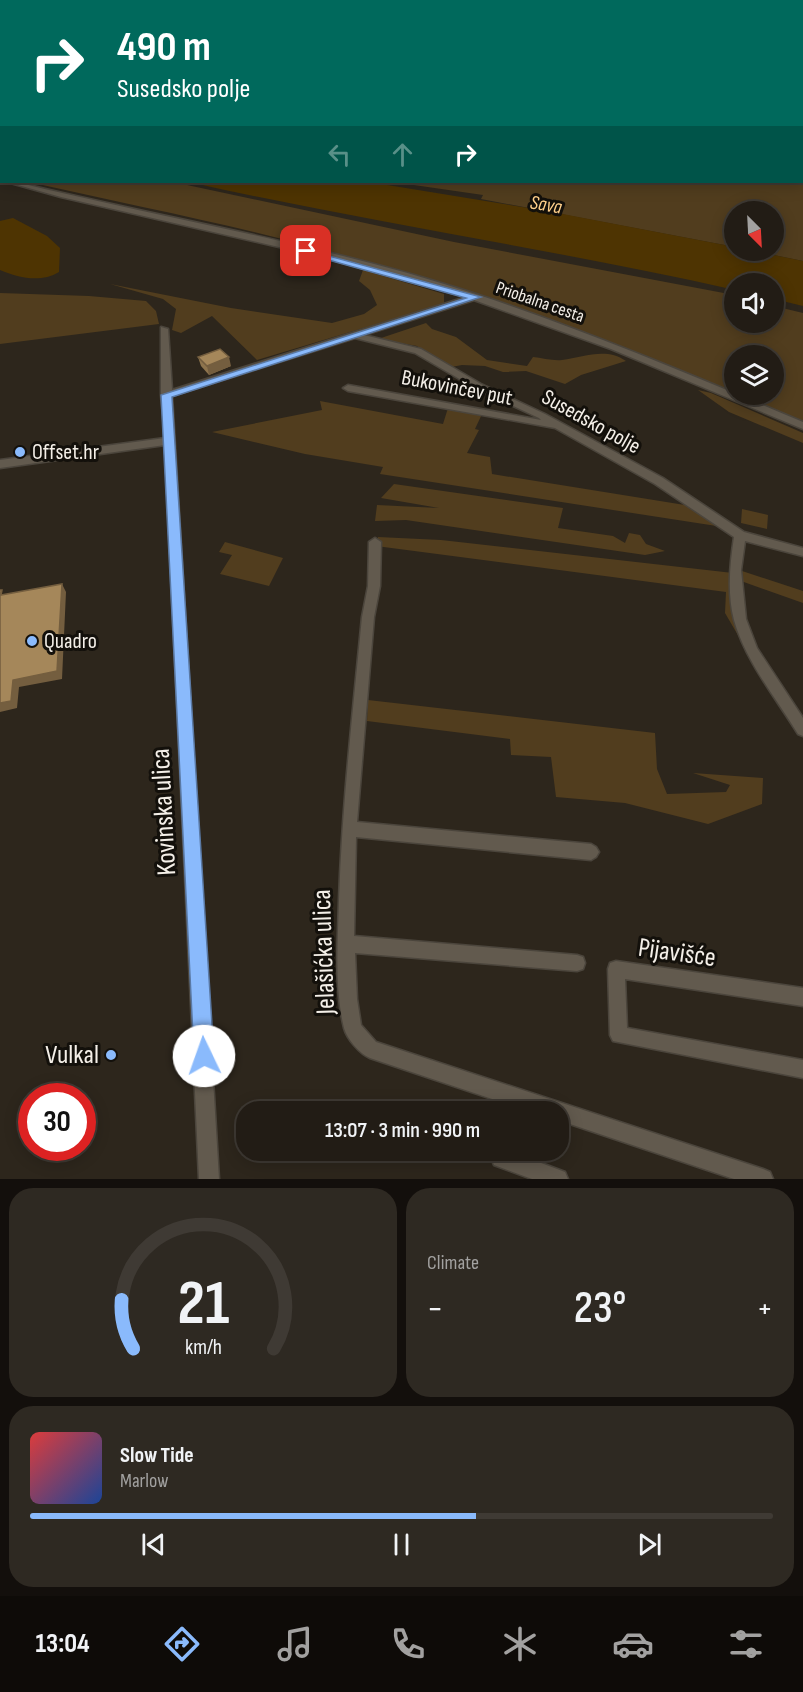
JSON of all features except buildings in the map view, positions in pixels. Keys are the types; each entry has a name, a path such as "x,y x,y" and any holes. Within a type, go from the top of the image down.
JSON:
{"street":[{"name":"Priobalna cesta","path":"14,183 327,256 476,297 613,346 803,426"},
{"path":"166,395 476,297"},
{"name":"Kovinska ulica","path":"164,329 209,1179"},
{"name":"Susedsko polje","path":"356,336 418,351 478,386 560,426 676,491 740,535 803,552"},
{"name":"Bukovinčev put","path":"348,388 560,426"},
{"path":"0,464 169,441"},
{"path":"740,535 735,570 740,600 740,620 752,650 801,722"},
{"name":"Jelašićka ulica","path":"375,542 374,586 368,617 349,829 346,944 352,1029 370,1049 764,1179"},
{"path":"349,829 591,852"},
{"path":"346,944 577,963"},
{"name":"Pijavišće","path":"803,997 616,969 619,1035 803,1069"},
{"path":"509,1161 558,1179"}],"shaded area":[{"path":"34,183 178,183 454,242 724,293 724,333 784,333 784,308 803,313 803,423 761,405 784,405 784,345 724,345 724,389 634,352 478,296 320,249"},
{"path":"194,183 375,183 547,211 724,245 724,261 784,261 784,257 803,261 803,306 784,301 784,273 724,273 724,288"},
{"path":"400,183 803,183 803,261 784,257 784,201 724,201 724,245 481,199 483,195"},
{"path":"13,218 47,236 60,248 59,272 45,277 30,278 0,270 0,221"},
{"path":"363,270 444,294 444,304 257,360 212,316 181,333 172,330 176,309 163,299 110,284 231,308 332,323 364,314 377,305 370,290 359,281"},
{"path":"0,293 89,296 146,301 156,311 159,324 0,344"},
{"path":"426,323 432,329 456,337 487,360 527,366 533,357 559,360 603,354 626,361 581,375 565,384 526,371 503,372 485,366 462,365 446,368 417,346 378,339"},
{"path":"698,390 724,399 724,405 739,405 803,433 803,443 729,412"},
{"path":"320,401 443,424 448,408 482,414 475,429 479,430 467,453 490,457 492,474 691,506 723,527 380,474 383,467 305,454 212,432 322,410"},
{"path":"394,484 563,508 558,528 613,536 625,543 629,533 640,535 646,544 665,551 645,555 406,520 375,521 377,505 439,508 381,498"},
{"path":"742,509 768,515 767,529 741,523"},
{"path":"378,537 441,540 733,573 753,661 725,613 726,592 376,546"},
{"path":"225,542 283,558 269,586 220,574 232,555 219,552"},
{"path":"739,570 803,591 803,603 741,581"},
{"path":"368,700 655,733 657,769 667,794 726,792 730,785 693,773 763,778 762,804 708,824 625,803 556,797 551,757 511,755 510,739 367,721"}],"place":[{"name":"Offset.hr","path":"20,452"},
{"name":"Quadro","path":"32,641"},
{"name":"Vulkal","path":"111,1055"}],"route":[{"path":"204,1056 166,395 476,297 306,251"}],"water label":[{"name":"Sava","path":"546,205"}]}
